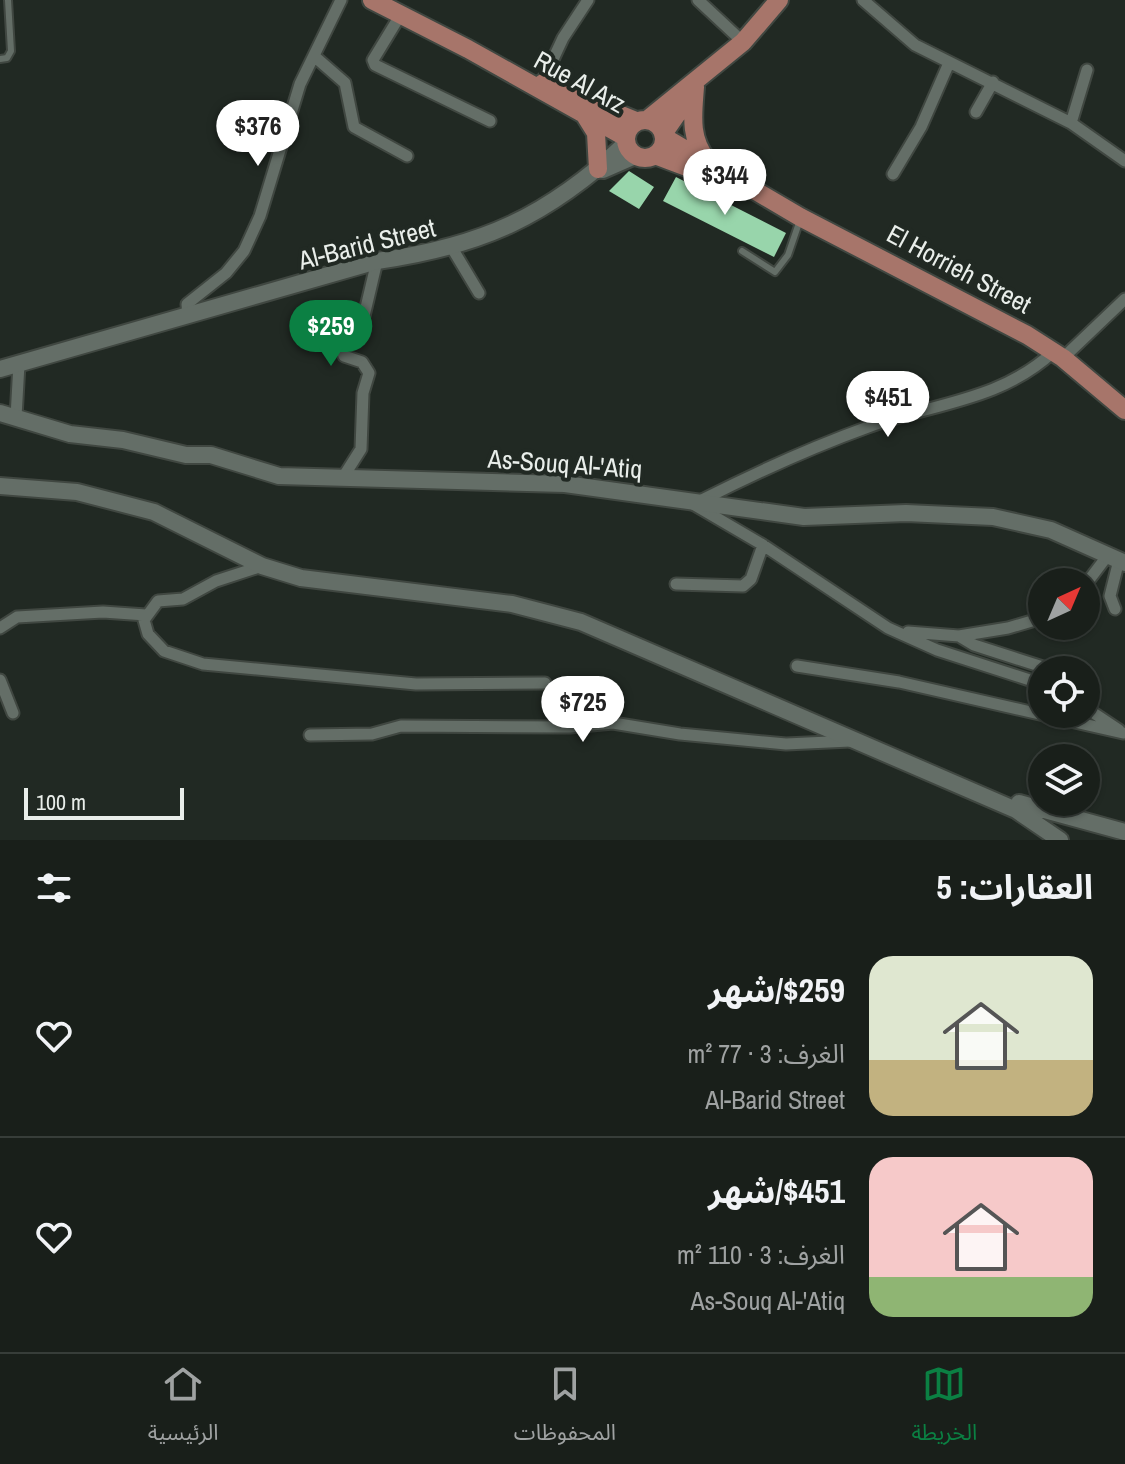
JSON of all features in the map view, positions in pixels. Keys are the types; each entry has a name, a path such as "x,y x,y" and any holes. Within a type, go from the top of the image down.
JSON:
{"main road":[{"path":"372,0 506,71"},
{"path":"756,193 629,145 642,120 698,83 743,42 779,0"},
{"name":"Rue Al Arz","path":"506,71 659,126 664,135"},
{"name":"Rue Al Arz","path":"506,71 629,145"},
{"path":"655,155 664,135 698,83"},
{"path":"698,83 693,132 699,150 709,162"},
{"path":"586,117 596,133 596,171"},
{"path":"664,135 756,193"},
{"name":"Al-Barid Street","path":"0,369 377,261 452,248 490,236 557,200 629,145"},
{"name":"El Horrieh Street","path":"756,193 968,301 1058,355 1125,410"},
{"name":"As-Souq Al-'Atiq","path":"8,415 70,434 123,440 186,455 211,455 279,476 565,484 804,517 906,513 993,517 1051,530 1117,559"},
{"path":"0,486 77,492 154,512 262,566 328,584 462,596 550,612 619,637 982,796 1033,819 1060,840"},
{"path":"982,796 1125,832"}],"street":[{"path":"188,317 187,304 226,273 244,251 260,216 292,105 341,0"},
{"path":"542,83 563,38 588,0"},
{"path":"698,0 743,42"},
{"path":"863,0 894,31 949,63 1071,123 1125,161"},
{"path":"401,14 373,60 375,65 490,121"},
{"path":"314,56 345,83 354,127 407,156"},
{"path":"893,174 921,127 949,63"},
{"path":"1071,123 1087,70"},
{"path":"976,112 993,82"},
{"path":"452,248 479,293"},
{"path":"342,479 361,449 363,393 369,373 362,362 344,356 342,350 364,316 377,261"},
{"path":"700,501 782,460 871,426 984,395 1058,355 1125,299"},
{"path":"8,415 19,364"},
{"path":"682,498 763,545 888,628 937,650 1028,679"},
{"path":"676,584 743,586 751,579 763,545"},
{"path":"1100,573 1117,559"},
{"path":"1115,609 1110,596 1117,559"},
{"path":"262,566 216,581 183,599 158,601 146,615 143,624 148,634 164,651 203,664 416,684 545,683"},
{"path":"0,628 23,616 103,612 146,615"},
{"path":"888,628 919,634 959,636 1028,622"},
{"path":"959,636 974,645 1028,662"},
{"path":"797,666 899,682 1124,734"},
{"path":"0,680 13,713"},
{"path":"1100,718 1124,734"},
{"path":"310,735 372,734 401,726 570,727 613,723 680,734 786,744 855,740"}],"lane":[{"path":"0,59 7,58 11,51 8,0"},
{"path":"742,251 775,272 788,255 800,217"}],"building":[{"path":"629,171 654,187 639,209 609,191"},
{"path":"676,177 786,233 774,257 663,201"}]}
